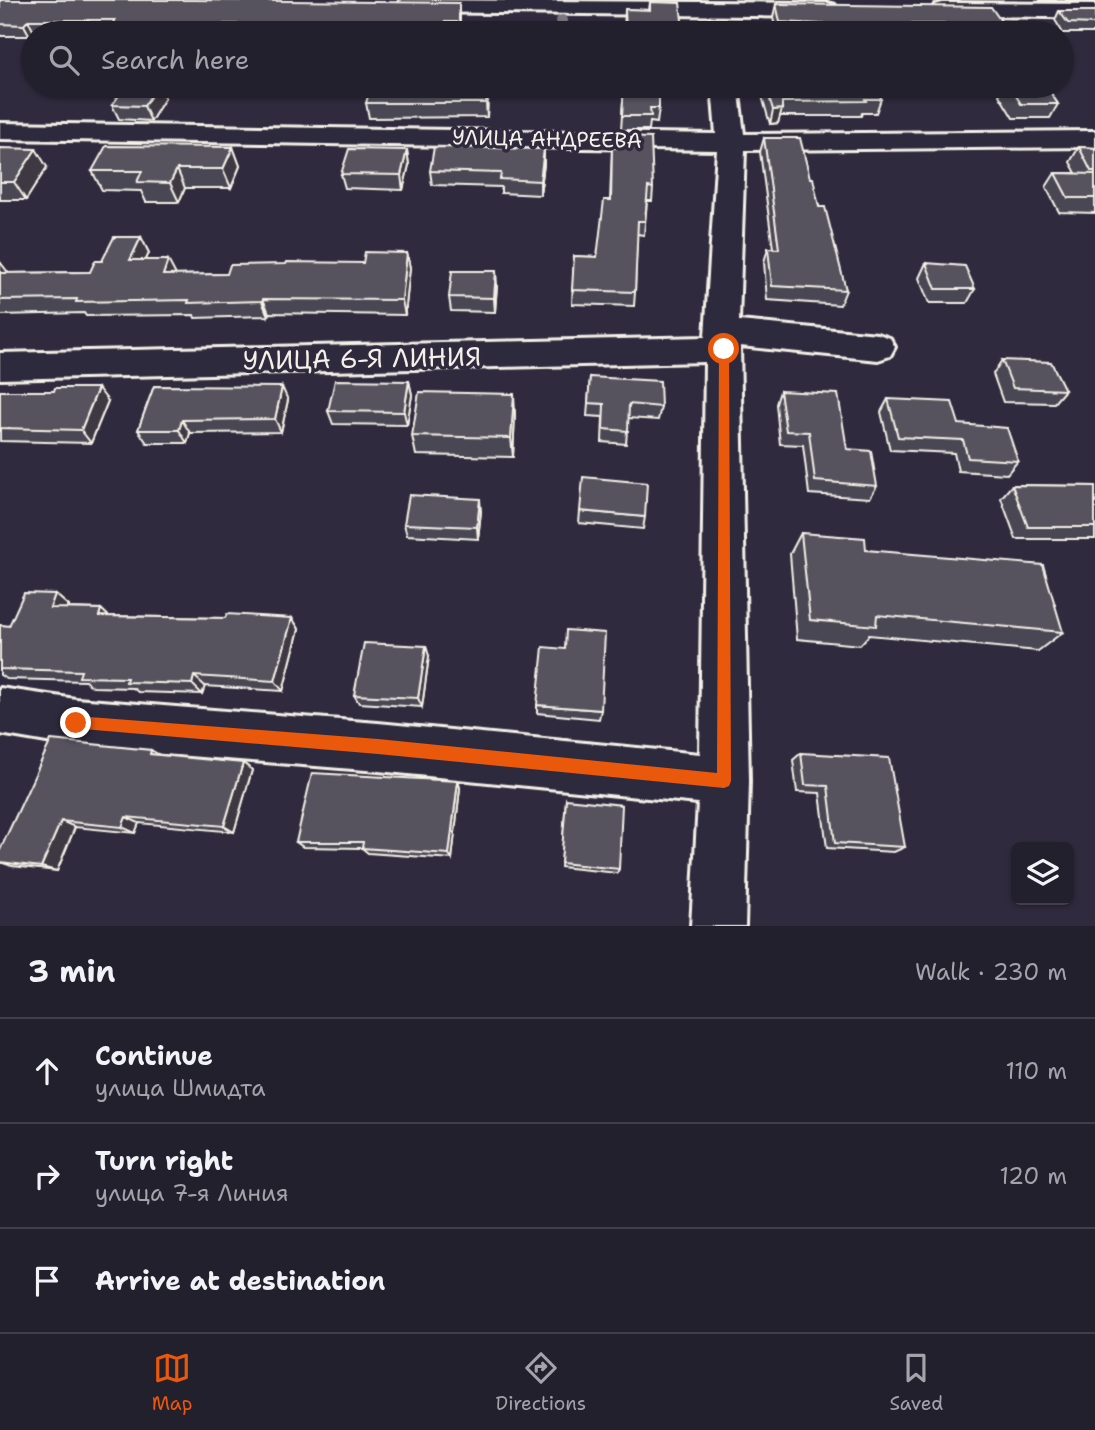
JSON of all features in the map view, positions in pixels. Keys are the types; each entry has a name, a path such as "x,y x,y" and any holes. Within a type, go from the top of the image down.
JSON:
{"street":[{"path":"387,5 716,5 851,10"},
{"path":"919,10 1095,11"},
{"path":"718,926 724,781 723,341 731,142 726,98"},
{"name":"УЛИЦА АНДРЕЕВА","path":"0,131 731,142 1095,139"},
{"name":"УЛИЦА 6-Я ЛИНИЯ","path":"0,366 723,341 878,346"},
{"path":"0,711 76,723 378,747 724,781"}],"building":[{"path":"0,0 459,3 459,21 28,20 21,21 21,25 0,24"},
{"path":"650,2 680,3 682,21 626,21 625,9 650,10"},
{"path":"776,4 991,7 1001,21 780,21"},
{"path":"1059,11 1095,11 1095,24 1066,21"},
{"path":"117,98 149,98 144,106 112,105"},
{"path":"367,98 486,98 486,103 366,103"},
{"path":"623,98 659,98 659,108 650,108 651,116 622,116"},
{"path":"770,98 881,99 782,102 782,109 773,110"},
{"path":"1017,98 1054,98 1058,104 1021,104"},
{"path":"621,137 651,138 653,188 648,187 645,221 638,221 635,292 572,290 574,256 597,257 604,200 611,200 612,148 620,148"},
{"path":"764,138 800,138 819,207 825,207 846,290 772,286 768,248 779,249"},
{"path":"106,146 233,147 223,169 177,169 170,183 137,182 142,171 92,171"},
{"path":"434,147 544,149 540,181 500,179 501,173 430,171"},
{"path":"1079,147 1095,148 1095,171 1091,171"},
{"path":"0,148 36,149 14,182 0,182"},
{"path":"349,149 407,150 401,175 341,174"},
{"path":"1055,173 1095,174 1095,198 1068,198"},
{"path":"114,237 141,237 130,260 168,260 163,275 227,274 230,265 287,262 363,263 365,252 407,253 402,300 263,299 188,303 189,300 0,300 0,273 90,272 95,261 102,261"},
{"path":"926,263 965,266 975,289 936,289"},
{"path":"452,271 496,271 494,298 449,297"},
{"path":"1002,360 1051,362 1065,390 1013,388"},
{"path":"590,377 660,381 661,407 629,404 628,431 603,429 604,404 588,403"},
{"path":"335,380 409,381 404,412 328,411"},
{"path":"154,386 282,387 275,419 182,420 179,430 138,430"},
{"path":"55,388 98,388 81,430 0,428 0,391 54,391"},
{"path":"780,391 838,394 847,449 871,451 877,486 815,481 809,432 786,431"},
{"path":"419,392 514,394 511,438 412,436"},
{"path":"888,399 952,402 959,424 1007,428 1018,461 968,458 963,440 898,437"},
{"path":"583,477 647,483 645,517 580,511"},
{"path":"1012,485 1095,486 1095,527 1028,527"},
{"path":"409,495 480,499 477,527 404,524"},
{"path":"801,533 865,538 866,550 1043,565 1063,632 877,615 876,626 810,620"},
{"path":"24,593 55,594 50,608 101,609 99,616 225,618 227,614 292,618 275,681 194,676 192,684 126,682 127,678 79,677 81,671 0,669 0,625 9,626"},
{"path":"566,630 605,633 601,710 537,705 543,647 565,649"},
{"path":"364,643 426,646 418,698 354,695"},
{"path":"51,740 151,750 150,754 243,763 224,826 126,817 122,827 61,821 41,867 0,862 0,850"},
{"path":"801,753 889,758 905,847 835,843 828,786 805,785"},
{"path":"312,773 458,781 449,854 362,848 363,842 296,842"},
{"path":"566,799 622,805 619,869 561,863"}],"route":[{"path":"76,723 378,747 724,781 724,349"}]}
